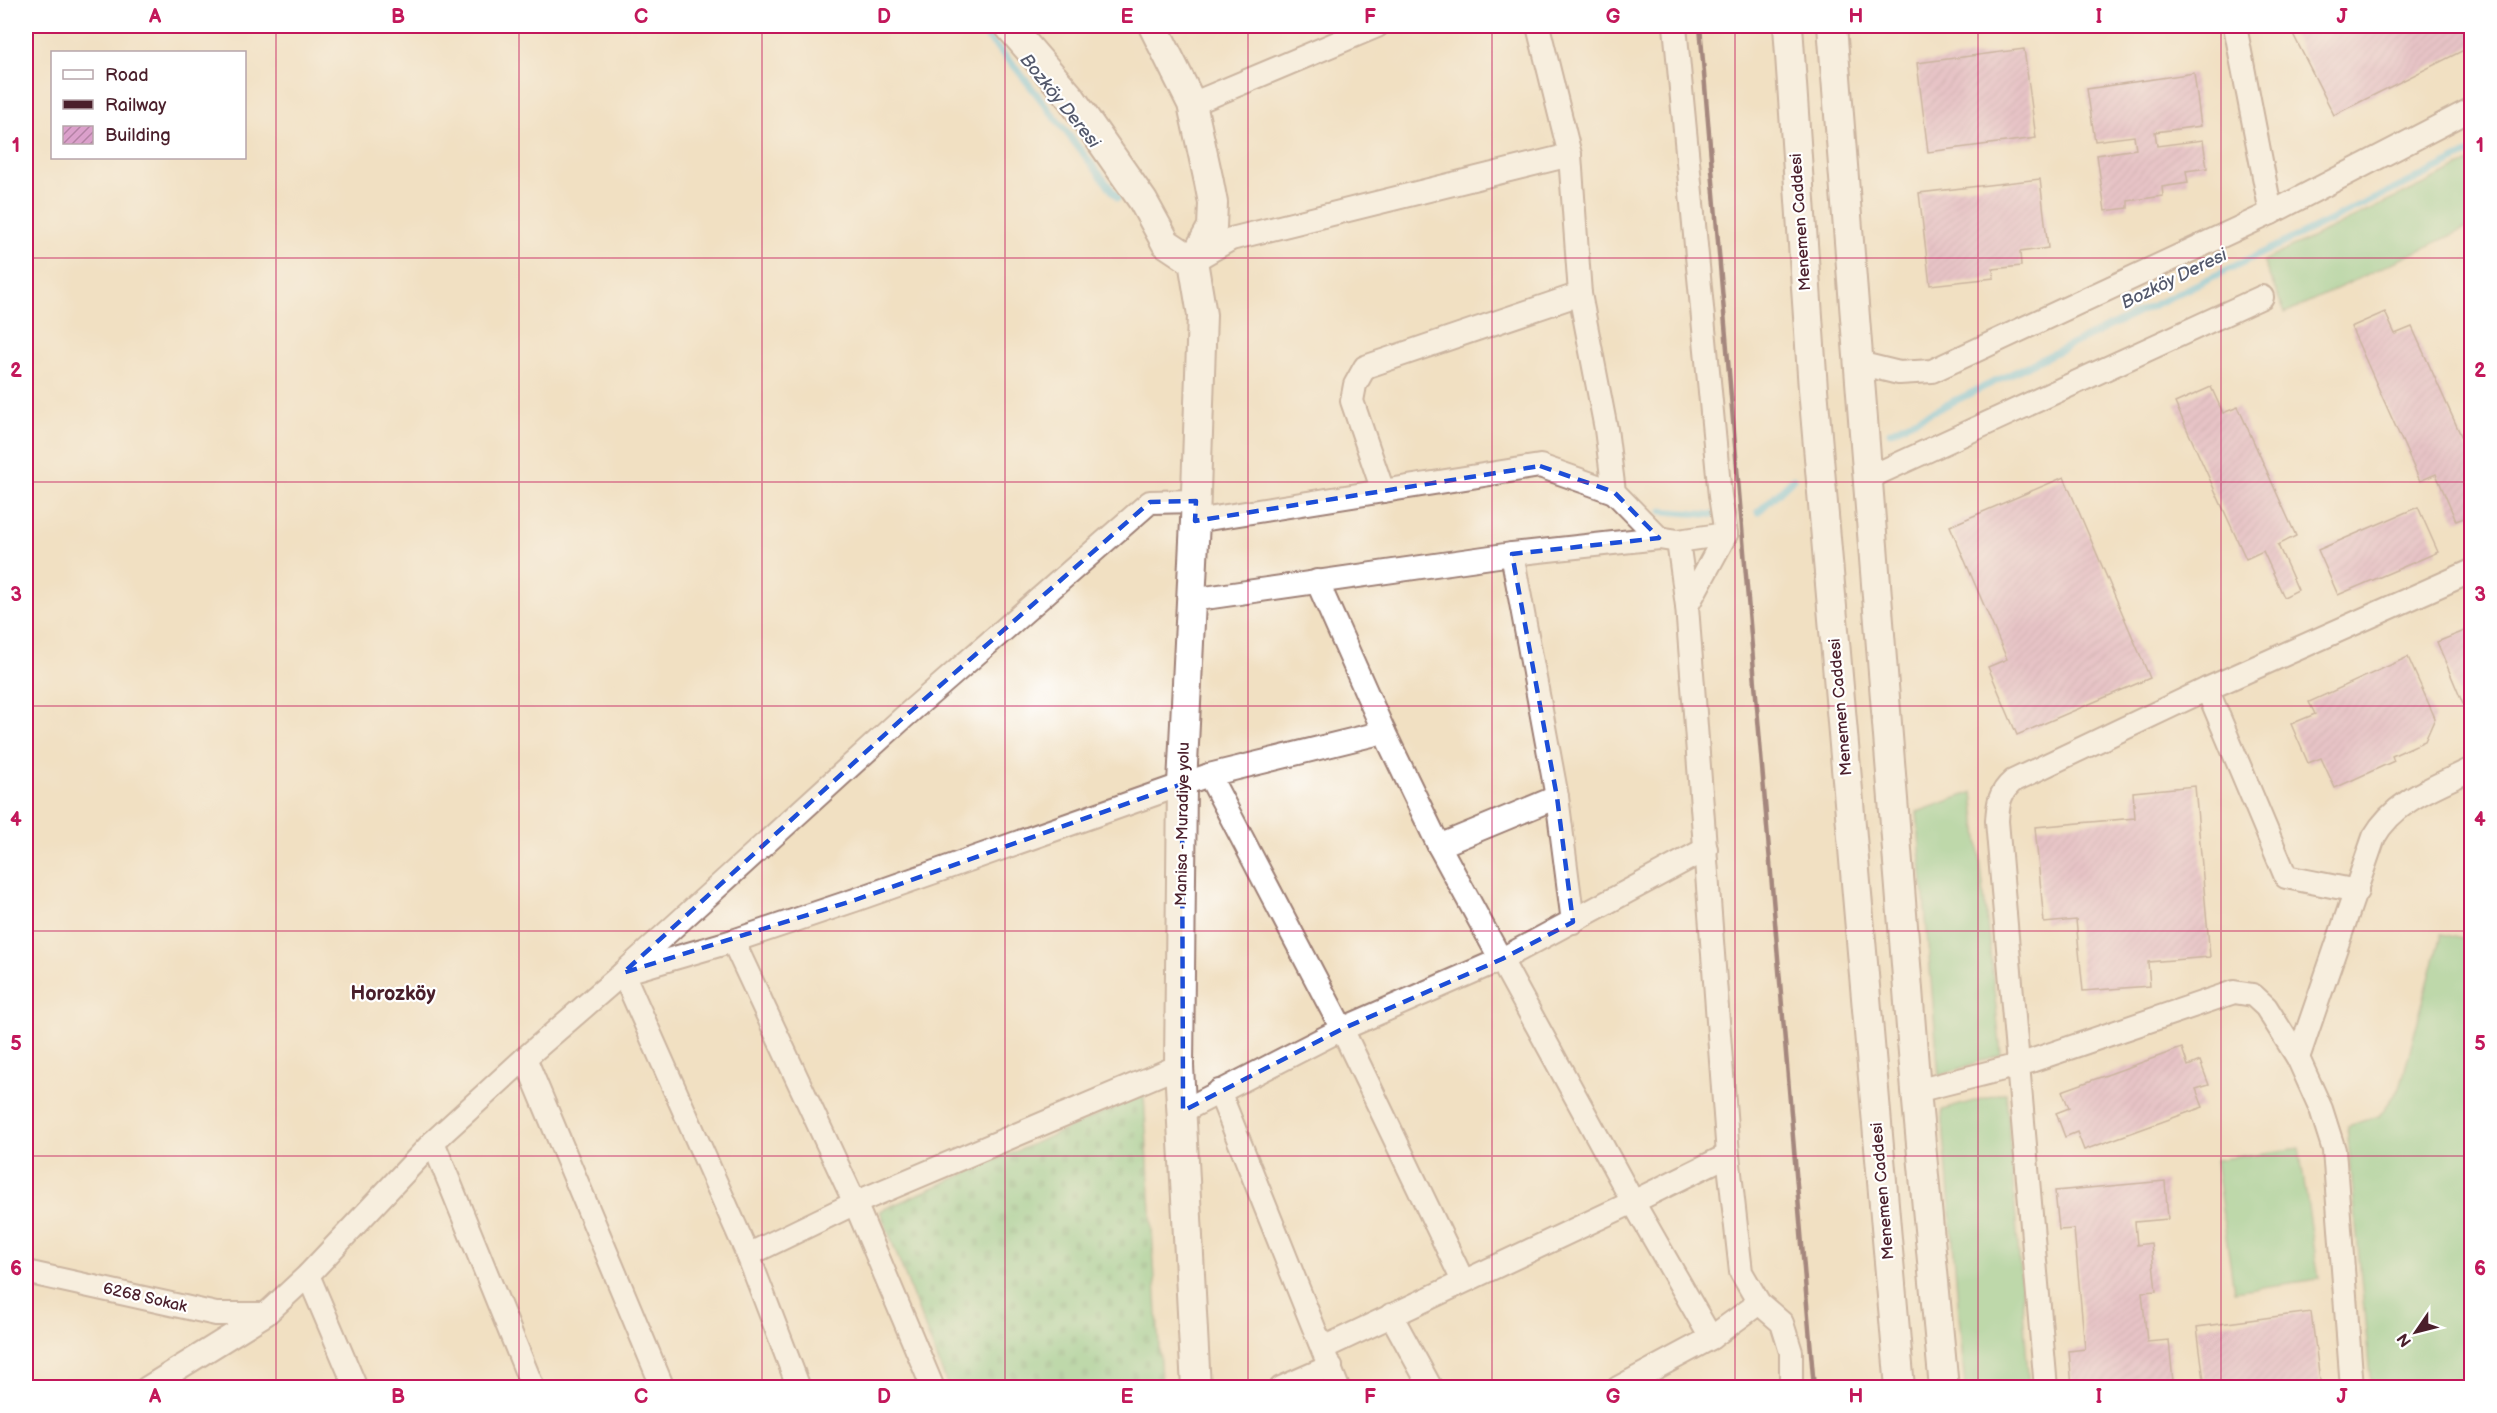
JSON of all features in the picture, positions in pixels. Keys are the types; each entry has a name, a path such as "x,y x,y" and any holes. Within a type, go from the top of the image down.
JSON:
{"main road":[{"path":"1009,26 1071,98 1143,201 1167,243 1193,261 1212,227 1213,203 1192,104 1153,26"},
{"name":"Menemen Caddesi","path":"1788,26 1813,389 1900,1388"},
{"path":"1832,26 1916,1091 1944,1388"},
{"name":"Manisa - Muradiye yolu","path":"1193,261 1202,315 1196,511 1182,784 1179,1066 1183,1111 1193,1386"}],"street":[{"path":"1192,104 1377,26"},
{"path":"1538,26 1570,155 1580,294 1606,429 1614,492"},
{"path":"1676,26 1720,496 1726,534 1687,606"},
{"path":"2235,26 2271,213"},
{"path":"1858,363 1899,373 1932,371 2271,213 2472,109"},
{"path":"1193,261 1231,239 1570,155"},
{"path":"1383,491 1352,401 1355,385 1365,367 1580,294"},
{"path":"1868,478 2262,297"},
{"path":"147,1388 170,1382 266,1314 308,1275 433,1142 903,718 1150,502 1196,511 1383,491 1540,465 1614,492 1668,540 1687,606 1728,1155 1741,1272 1759,1303 1782,1323 1791,1352 1791,1388"},
{"path":"1191,600 1512,554 1726,534"},
{"path":"1512,554 1557,797 1573,922"},
{"path":"2046,1388 1997,821 1998,800 2003,789 2013,781 2207,689 2472,571"},
{"path":"1317,581 1384,732 1439,846 1633,1202 1711,1338"},
{"path":"2207,689 2286,877 2357,891"},
{"path":"623,973 733,941 855,900 1209,775 1384,732"},
{"path":"2298,1058 2374,837 2383,822 2406,801 2472,769"},
{"path":"1209,775 1342,1029 1463,1281"},
{"path":"1439,846 1557,797"},
{"path":"1183,1111 1342,1029 1502,959 1706,849"},
{"path":"733,941 855,1203 933,1388"},
{"path":"623,973 748,1255 799,1388"},
{"path":"1916,1091 2019,1065 2234,992 2253,995 2266,1007 2298,1058 2321,1108 2334,1150 2352,1388"},
{"path":"525,1058 663,1388"},
{"path":"748,1255 855,1203 1179,1066"},
{"path":"1219,1091 1331,1367"},
{"path":"433,1142 533,1388"},
{"path":"1281,1388 1331,1367 1391,1315 1728,1155"},
{"name":"6268 Sokak","path":"26,1272 216,1314 266,1314"},
{"path":"308,1275 356,1388"},
{"path":"1618,1388 1711,1338 1759,1303"},
{"path":"1391,1315 1431,1388"}],"highlighted area":[{"path":"1540,466 1614,492 1659,538 1512,554 1557,797 1573,922 1502,959 1342,1029 1183,1111 1182,784 855,900 623,973 903,718 1150,502 1196,501 1195,521"}],"green space":[{"path":"2471,162 2471,226 2285,313 2263,261"},
{"path":"1973,792 2001,1054 1939,1076 1917,812"},
{"path":"2441,934 2468,940 2471,937 2471,1387 2371,1387 2347,1126 2379,1116 2400,1088"},
{"path":"2006,1092 2029,1387 1965,1387 1942,1110"},
{"path":"1144,1095 1161,1380 1142,1388 948,1387 880,1211"},
{"path":"2299,1148 2319,1279 2234,1291 2215,1160"}],"building":[{"path":"2289,26 2472,26 2472,46 2334,115"},
{"path":"2024,49 2036,138 1928,152 1917,63"},
{"path":"2194,73 2201,126 2155,132 2157,146 2203,140 2207,168 2186,171 2188,183 2162,187 2163,196 2128,201 2128,208 2105,211 2097,155 2136,149 2134,136 2095,141 2087,89"},
{"path":"2040,179 2048,248 2020,252 2021,266 1993,269 1994,278 1930,285 1919,193"},
{"path":"2385,312 2395,334 2412,327 2472,460 2472,515 2456,521 2436,474 2420,481 2351,327"},
{"path":"2211,387 2223,413 2238,407 2296,536 2278,545 2298,590 2284,597 2263,551 2246,559 2175,403"},
{"path":"2064,477 2150,678 2017,735 1988,667 2007,659 1950,526"},
{"path":"2418,507 2438,552 2338,595 2318,550"},
{"path":"2472,628 2472,700 2463,704 2437,642"},
{"path":"2408,657 2435,718 2425,741 2392,756 2394,761 2335,788 2321,758 2308,763 2291,724 2315,714 2309,702"},
{"path":"2195,786 2210,957 2148,962 2150,986 2083,991 2076,920 2044,923 2035,827 2135,818 2133,792"},
{"path":"2182,1048 2188,1066 2200,1061 2209,1085 2196,1089 2203,1107 2084,1150 2077,1132 2065,1137 2056,1113 2069,1108 2062,1091"},
{"path":"2165,1181 2168,1219 2135,1222 2137,1245 2151,1243 2156,1291 2142,1292 2147,1342 2169,1340 2173,1382 2109,1388 2072,1388 2069,1351 2085,1349 2074,1229 2059,1230 2055,1191"},
{"path":"2311,1312 2321,1388 2205,1388 2197,1327"}],"waterway":[{"name":"Bozköy Deresi","path":"977,26 1016,68 1118,198"},
{"name":"Bozköy Deresi","path":"1890,432 2472,152"},
{"name":"Bozköy Deresi","path":"1758,512 1793,479"},
{"name":"Bozköy Deresi","path":"1662,511 1714,515"}],"railway":[{"path":"1700,26 1814,1388"}],"district":[{"name":"Horozköy","path":"393,994"}]}
